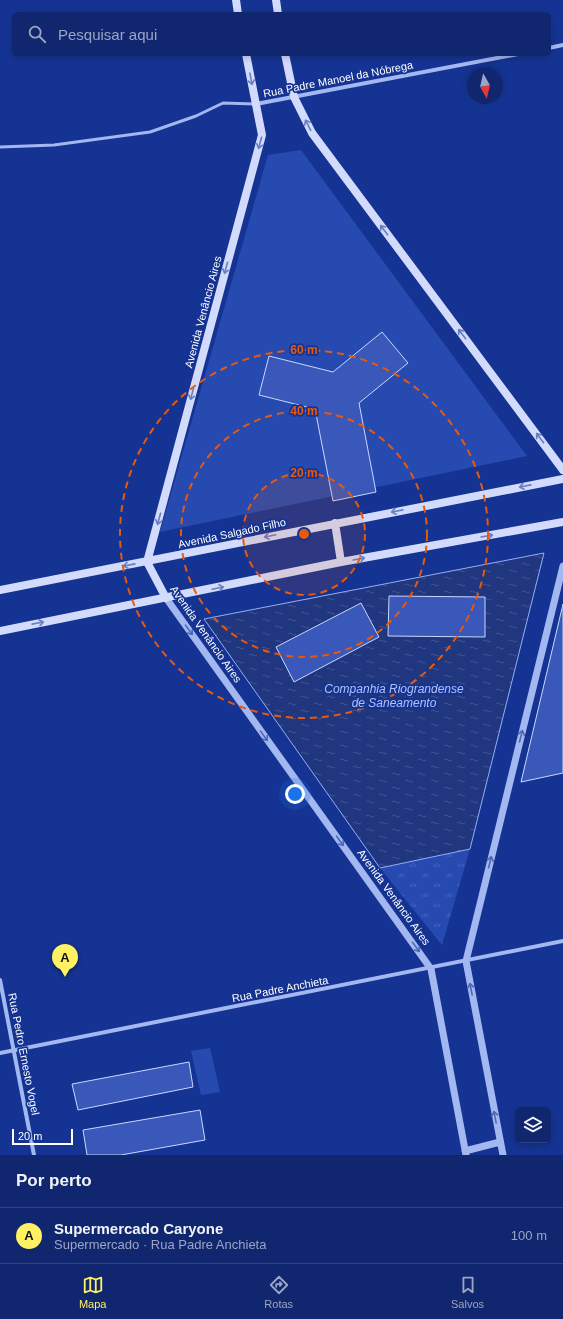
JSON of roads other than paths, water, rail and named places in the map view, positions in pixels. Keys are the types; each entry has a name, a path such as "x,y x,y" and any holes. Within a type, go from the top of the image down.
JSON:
{"main road":[{"path":"236,0 238,12"},
{"path":"276,0 278,12"},
{"name":"Avenida Venâncio Aires","path":"166,598 147,562 262,135 246,56"},
{"path":"285,56 294,97 312,133 563,470"},
{"name":"Avenida Salgado Filho","path":"0,590 147,562 563,478"},
{"path":"0,631 342,562 563,522"},
{"path":"335,523 342,562"}],"street":[{"path":"551,48 563,45"},
{"name":"Rua Padre Manoel da Nóbrega","path":"256,104 508,56"},
{"path":"502,1155 466,961 563,566"},
{"name":"Avenida Venâncio Aires","path":"166,598 431,969 465,1153"},
{"name":"Rua Padre Anchieta","path":"0,1053 563,942"},
{"name":"Rua Pedro Ernesto Vogel","path":"0,980 34,1155"},
{"path":"465,1153 500,1142"}],"lane":[{"path":"0,147 54,145 150,132 196,116 223,103 256,104"}],"water":[{"name":"Companhia Riograndense de Saneamento","path":"544,553 470,849 380,868 204,619"}],"place":[{"name":"Supermercado Caryone","path":"65,977"}]}
